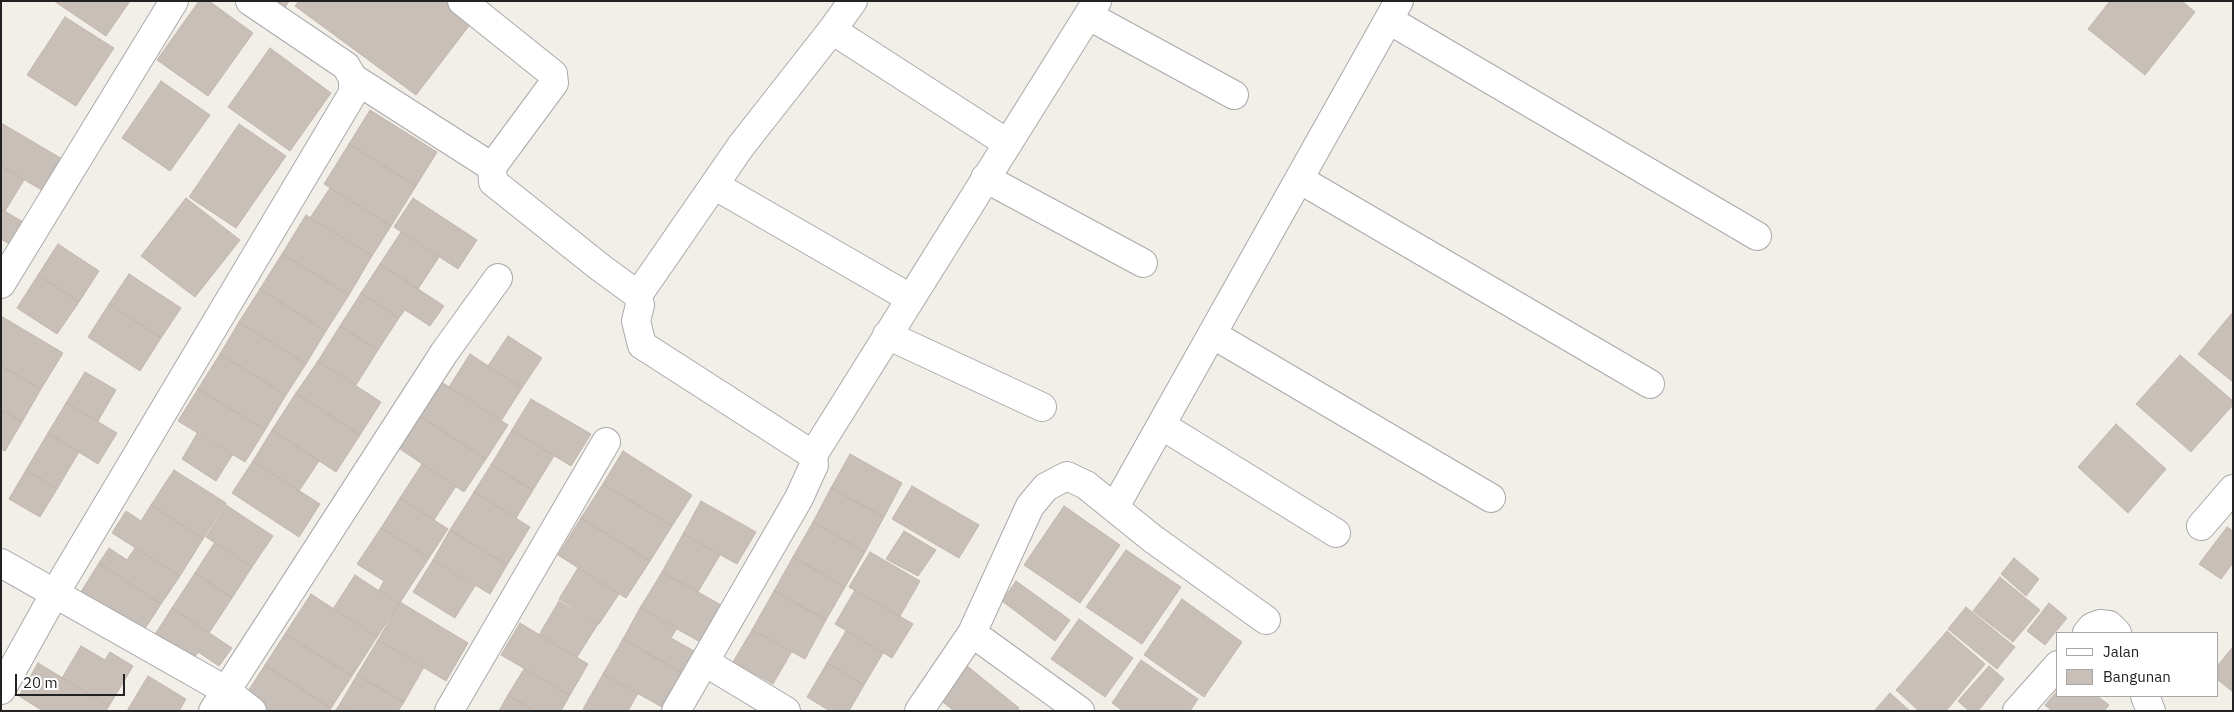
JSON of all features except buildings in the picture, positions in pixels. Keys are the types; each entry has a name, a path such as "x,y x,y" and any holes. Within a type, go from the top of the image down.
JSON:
{"street":[{"path":"1,284 174,1"},
{"path":"250,1 346,66 353,78 492,167"},
{"path":"462,1 553,74 554,83 492,167 493,182 638,295 640,305 636,321 642,346 813,455"},
{"path":"638,295 741,146 853,1"},
{"path":"676,711 799,498 814,465 813,455 985,178 1093,9 1234,95"},
{"path":"1115,507 1394,11 1757,236"},
{"path":"832,30 1007,143"},
{"path":"1,690 55,593 353,93 353,78"},
{"path":"985,178 1143,263"},
{"path":"1299,179 1650,384"},
{"path":"714,185 910,298"},
{"path":"219,701 444,353 498,278"},
{"path":"1212,334 1491,498"},
{"path":"887,335 1042,407"},
{"path":"1161,425 1336,533"},
{"path":"449,711 606,442"},
{"path":"919,711 972,633 1030,506 1046,487 1067,476 1086,485 1153,539 1266,620"},
{"path":"2201,526 2233,489"},
{"path":"1,563 55,593 219,701 252,711"},
{"path":"2087,632 2092,627 2100,624 2108,625 2116,632"},
{"path":"972,633 1080,711"},
{"path":"705,662 786,711"},
{"path":"2017,711 2056,667"},
{"path":"2145,697 2151,711"}]}
